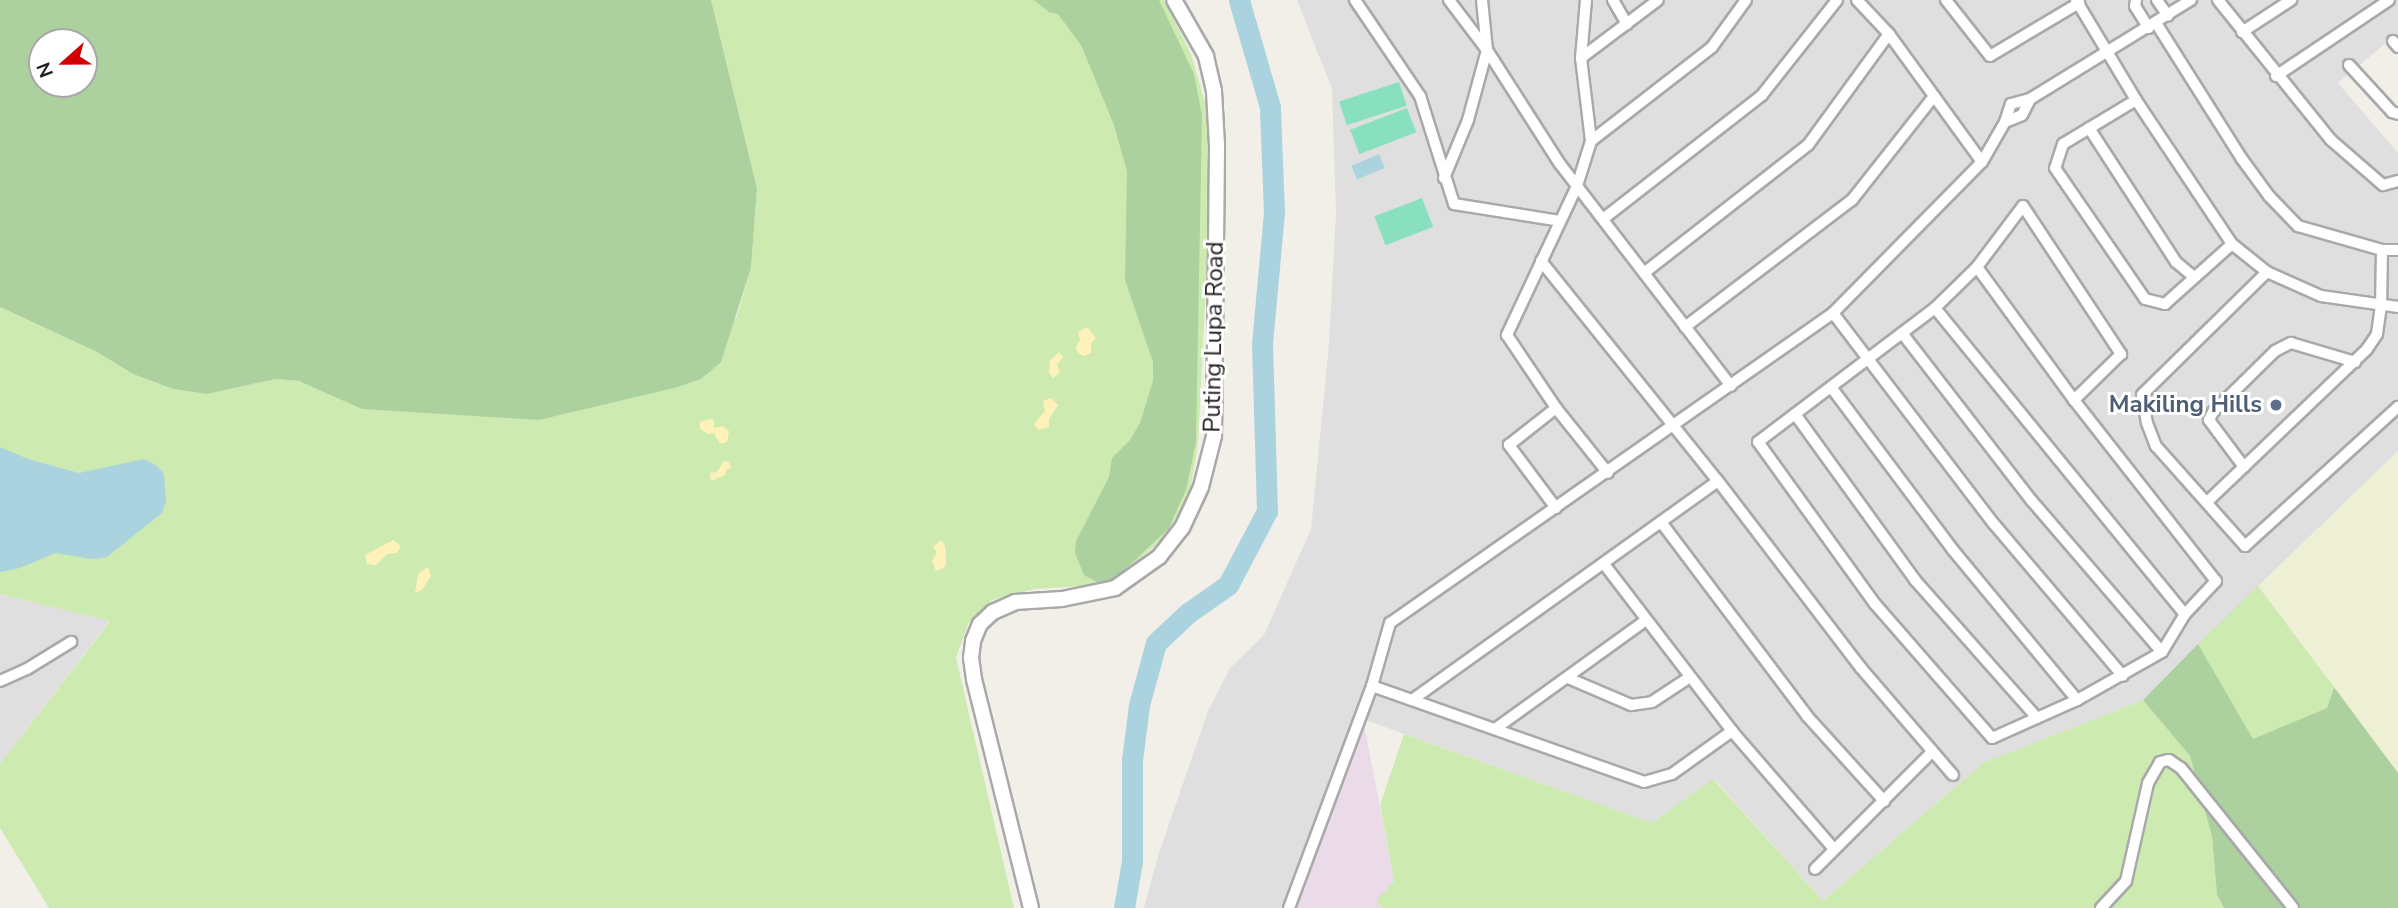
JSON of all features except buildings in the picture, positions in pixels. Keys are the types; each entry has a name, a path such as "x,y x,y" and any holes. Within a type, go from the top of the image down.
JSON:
{"street":[{"name":"Puting Lupa Road","path":"1031,908 974,680 971,658 973,641 980,624 993,612 1016,602 1062,599 1115,588 1158,557 1182,528 1201,487 1214,436 1217,145 1214,91 1206,56 1174,0"},
{"path":"1355,0 1420,96 1454,204 1560,221"},
{"path":"1450,0 1487,50 1520,106 1577,186 1731,386"},
{"path":"1444,178 1468,120 1487,50 1482,0"},
{"path":"1586,0 1581,58 1591,141 1577,186 1507,335 1556,408 1608,473"},
{"path":"1613,0 1627,24"},
{"path":"1581,58 1658,0"},
{"path":"1591,141 1712,47 1746,0"},
{"path":"1603,219 1762,95 1837,0"},
{"path":"1857,0 1889,34 1982,162"},
{"path":"1946,0 1990,56 2077,2 2136,100 2232,244 2267,272 2321,296 2381,307 2398,307"},
{"path":"2136,0 2135,6 2152,25 2242,159 2269,196 2298,226 2382,250 2398,250"},
{"path":"2157,0 2168,16"},
{"path":"1289,908 1372,686 1390,623 1674,427 1833,313 1982,162 2005,121 2011,104 2030,99 2191,0"},
{"path":"2218,0 2276,76 2331,140 2383,185 2398,181"},
{"path":"2242,32 2291,0"},
{"path":"2276,76 2389,0"},
{"path":"1644,273 1808,145 1889,34"},
{"path":"2349,65 2392,113 2398,114"},
{"path":"1685,327 1852,200 1934,96"},
{"path":"2136,100 2063,144 2055,168 2145,299 2165,304 2232,244"},
{"path":"2089,128 2176,262 2194,277"},
{"path":"1977,267 2074,400 2216,581 2185,614 2162,652 2077,700 1993,738 1875,604 1758,442 1935,308 1977,267 2023,206 2120,354 2074,400"},
{"path":"2207,502 2354,362 2377,334 2381,307 2382,250"},
{"path":"1541,261 1718,481 1861,668 1953,775"},
{"path":"2267,272 2142,395 2147,423 2156,446 2245,546 2398,407"},
{"path":"1935,308 2185,614"},
{"path":"1833,313 1870,358 1994,524 2123,676"},
{"path":"1902,333 2032,501 2162,652"},
{"path":"2244,467 2209,420 2213,412 2275,351 2291,342 2354,362"},
{"path":"1831,387 1953,550 2077,700"},
{"path":"1556,408 1509,445 1556,509"},
{"path":"1794,414 1915,580 2038,718"},
{"path":"1412,700 1718,481"},
{"path":"1661,522 1807,716 1884,801"},
{"path":"1604,564 1732,731 1833,848"},
{"path":"1495,729 1646,620"},
{"path":"0,681 27,669 71,642"},
{"path":"1568,678 1631,705 1652,702 1690,677"},
{"path":"1372,686 1644,782 1672,774 1732,731"},
{"path":"1815,869 1833,848 1932,752"},
{"path":"2101,908 2126,881 2148,783 2160,762 2169,760 2181,768 2293,908"}],"shaded area":[{"name":"Makiling Hills","path":"1297,0 2398,0 2398,33 2338,83 2398,153 2398,451 2143,700 1983,763 1823,901 1714,779 1652,823 1363,719 1297,908 1144,908 1158,856 1208,711 1230,668 1264,635 1311,529 1329,344 1336,213 1332,89"},
{"path":"0,594 110,620 0,764"},
{"path":"1363,719 1394,881 1377,901 1383,908 1297,908"}],"green space":[{"path":"0,0 711,0 757,188 751,268 721,362 701,379 678,387 539,420 362,409 299,381 276,379 207,394 173,389 133,374 97,352 0,307"},
{"path":"711,0 1164,0 1191,54 1208,113 1210,203 1198,445 1189,496 1168,534 1112,584 1035,589 992,600 968,624 956,658 1014,908 49,908 0,828 0,764 110,621 0,594 0,307 97,352 133,374 173,389 207,394 276,379 299,381 322,389 539,420 701,379 737,316 751,268 757,188"},
{"path":"1034,0 1159,0 1194,74 1202,115 1196,442 1186,490 1169,528 1111,583 1101,584 1084,575 1075,553 1076,541 1109,477 1112,458 1130,440 1140,423 1153,381 1153,362 1125,280 1127,171 1114,125 1081,45 1058,14 1049,12"},
{"path":"1399,82 1407,106 1347,125 1339,101"},
{"path":"1407,108 1416,132 1359,154 1350,130"},
{"path":"1422,198 1433,227 1385,245 1374,216"},
{"path":"2398,451 2398,773 2258,586"},
{"path":"2258,586 2334,687 2327,708 2253,740 2198,644"},
{"path":"2198,644 2253,739 2327,708 2334,687 2398,773 2398,908 2224,908 2217,895 2212,837 2190,756 2143,700"},
{"path":"2143,700 2190,756 2212,837 2217,895 2224,908 1383,908 1376,901 1394,881 1380,805 1404,734 1652,823 1713,779 1823,901 1983,763"}],"sand":[{"path":"1087,327 1096,338 1091,344 1091,353 1084,356 1078,353 1076,347 1080,340 1078,332"},
{"path":"1059,352 1063,357 1057,365 1060,372 1053,378 1049,373 1050,360"},
{"path":"1051,398 1058,405 1049,419 1049,427 1038,430 1034,424 1045,411 1043,401"},
{"path":"714,420 714,428 722,426 729,431 727,442 720,444 714,433 708,434 700,429 700,422"},
{"path":"724,461 729,462 731,468 726,470 725,475 711,481 710,473 717,472"},
{"path":"393,540 401,546 397,553 387,554 376,565 367,564 365,555"},
{"path":"941,540 945,546 946,564 944,568 936,571 932,561 937,552 933,547"},
{"path":"428,567 431,576 422,590 415,593 418,574"}],"water":[{"path":"1379,154 1385,168 1357,180 1351,166"},
{"path":"0,447 28,459 79,473 144,459 156,465 164,474 166,501 162,513 107,557 92,559 55,553 20,568 0,572"}],"waterway":[{"path":"1124,908 1132,861 1132,760 1139,705 1156,643 1188,613 1228,585 1267,511 1262,344 1274,213 1270,107 1239,0"}],"place":[{"name":"Makiling Hills","path":"2276,405"}]}
